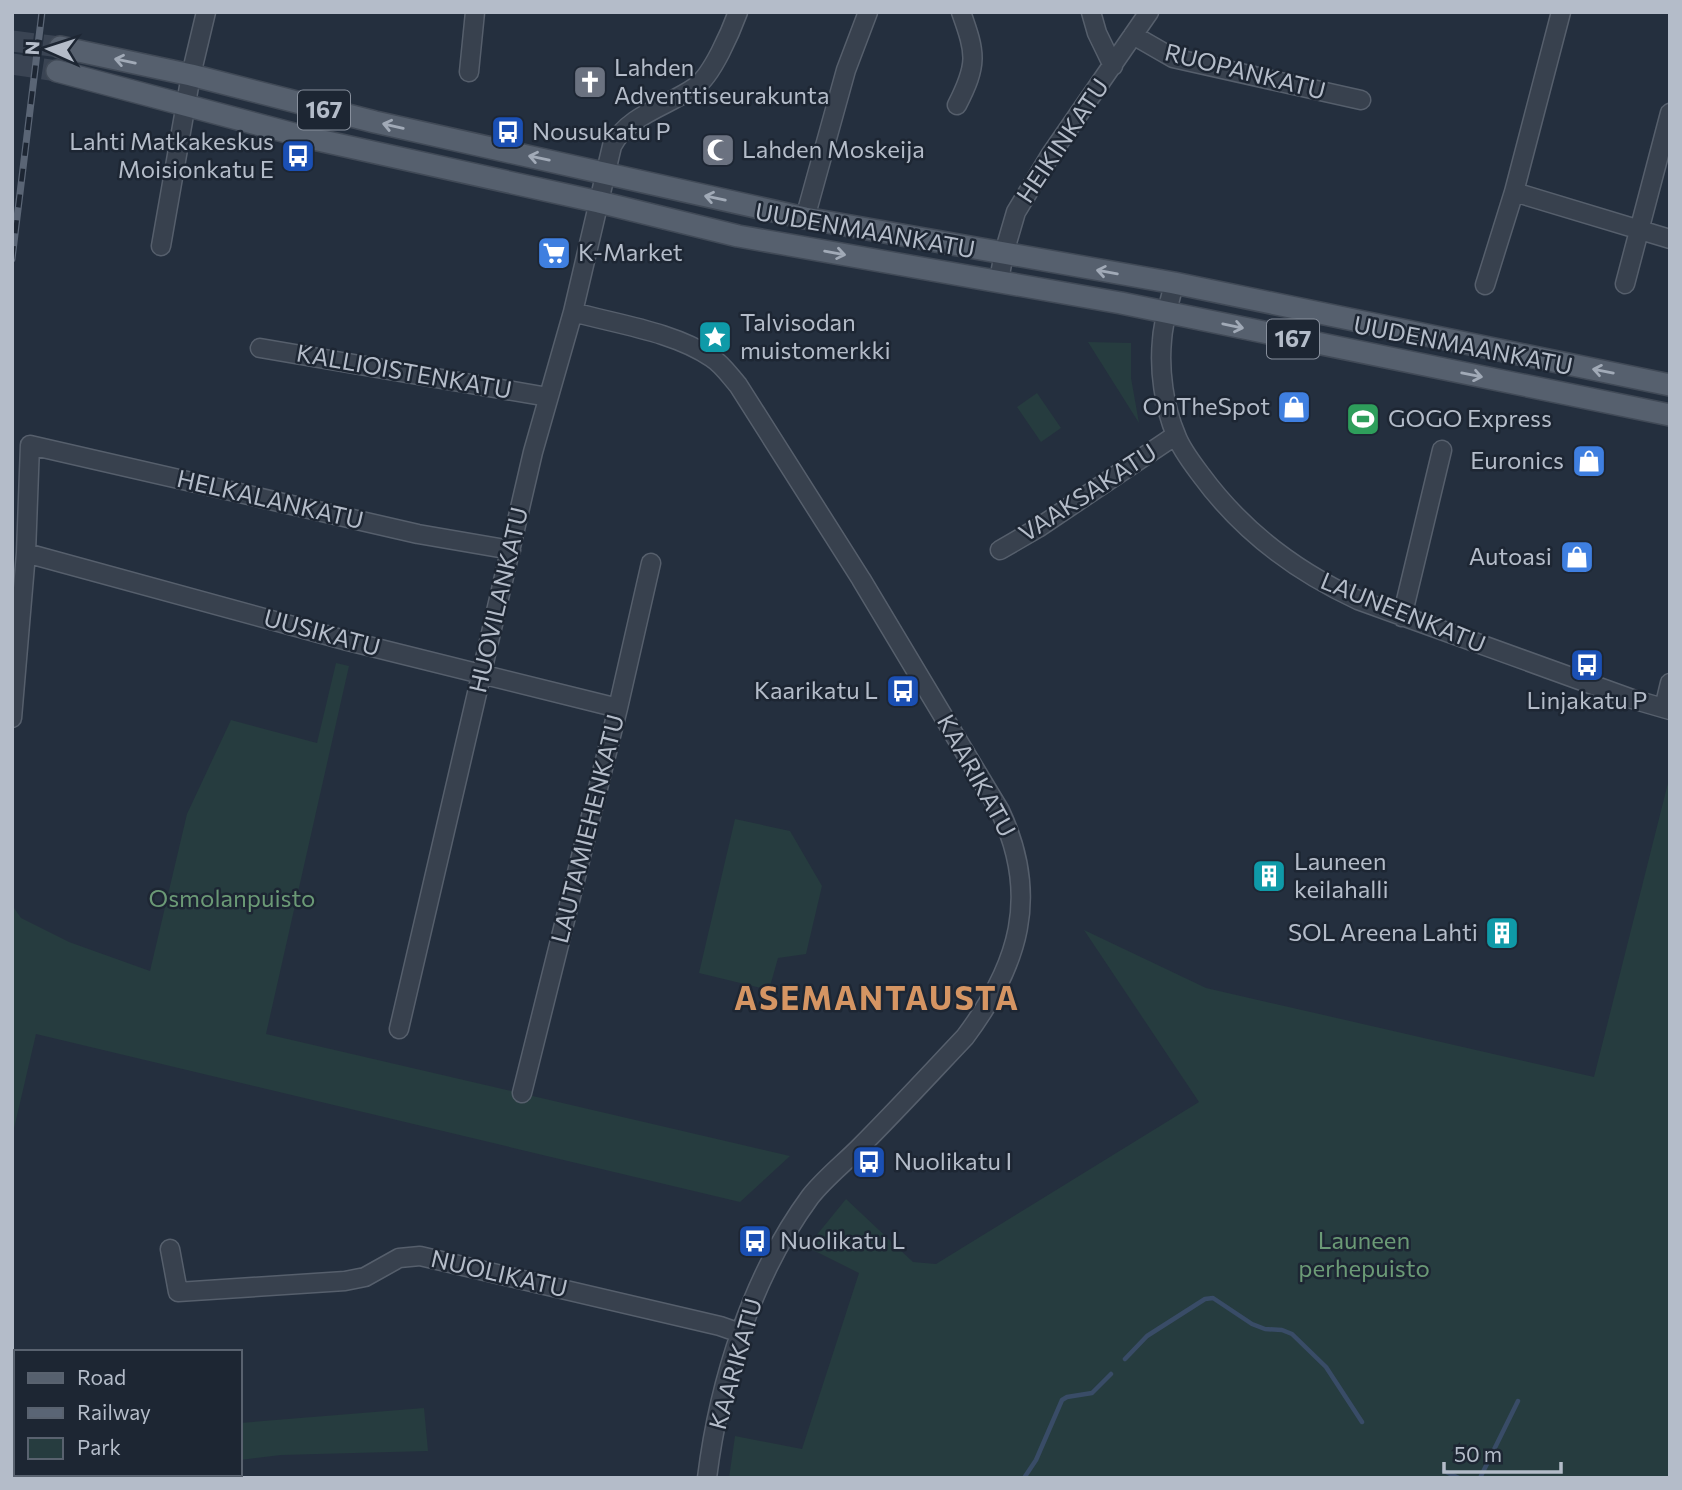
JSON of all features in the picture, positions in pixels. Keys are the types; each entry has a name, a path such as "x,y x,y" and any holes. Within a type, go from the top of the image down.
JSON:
{"main road":[{"name":"UUDENMAANKATU","path":"60,47 191,75 362,119 806,218 1174,283 1670,386"},
{"name":"UUDENMAANKATU","path":"57,71 309,138 599,202 738,236 999,280 1670,415"}],"street":[{"path":"161,246 185,106 205,12"},
{"path":"469,72 475,12"},
{"name":"HUOVILANKATU","path":"399,1029 510,550 548,397 573,312 605,173 617,137 630,124 698,86 728,41 738,12"},
{"path":"806,218 846,70 869,12"},
{"path":"957,105 970,80 973,51 961,12"},
{"path":"1091,12 1097,33 1113,66"},
{"name":"HEIKINKATU","path":"999,280 1016,212 1051,154 1149,12"},
{"path":"1485,285 1514,192 1561,12"},
{"name":"RUOPANKATU","path":"1133,35 1173,58 1361,100"},
{"path":"1625,284 1670,113"},
{"path":"1514,192 1670,239"},
{"name":"LAUNEENKATU","path":"1174,283 1162,340 1162,366 1167,403 1176,435 1220,501 1254,534 1288,562 1323,584 1358,600 1632,699 1667,709"},
{"name":"KAARIKATU","path":"573,312 690,345 713,358 738,385 861,579 1000,811 1016,852 1020,896 1016,940 1010,963 997,992 965,1037 812,1195 781,1240 740,1333 710,1454 707,1478"},
{"name":"KALLIOISTENKATU","path":"260,348 548,397"},
{"name":"VAAKSAKATU","path":"1000,550 1038,528 1176,435"},
{"name":"HELKALANKATU","path":"26,554 30,445 418,534 510,550"},
{"path":"1402,617 1442,450"},
{"path":"12,718 26,554"},
{"name":"UUSIKATU","path":"26,554 481,675 618,708"},
{"name":"LAUTAMIEHENKATU","path":"522,1093 618,708 651,563"},
{"path":"1667,709 1670,683"},
{"name":"NUOLIKATU","path":"170,1249 178,1292 345,1281 365,1278 399,1258 420,1256 695,1320 740,1333"}],"green space":[{"path":"1088,342 1131,343 1131,378 1139,423"},
{"path":"1037,393 1061,428 1041,442 1017,407"},
{"name":"Osmolanpuisto","path":"336,663 349,666 266,1034 790,1156 740,1202 36,1034 12,1137 12,905 21,918 69,942 150,971 187,814 231,720 317,743"},
{"name":"Launeen perhepuisto","path":"1670,775 1670,1478 729,1478 735,1436 802,1449 859,1273 807,1247 846,1199 913,1262 936,1264 1199,1102 1084,930 1206,988 1594,1077"},
{"path":"735,819 790,831 822,886 806,954 778,958 769,990 699,973"},
{"path":"12,1380 14,1476 34,1478 12,1478"},
{"path":"424,1408 428,1451 281,1455 242,1460 242,1423"},
{"path":"38,1476 148,1476 148,1478"}],"waterway":[{"path":"1125,1359 1147,1336 1205,1299 1213,1298 1252,1324 1292,1334 1326,1367 1362,1422"},
{"path":"1024,1478 1036,1460 1062,1400 1092,1393 1111,1374"},
{"path":"1480,1478 1518,1401"},
{"path":"1444,1471 1459,1478"}],"tunnel":[{"path":"12,41 60,47"},
{"path":"12,64 57,71"}],"railway":[{"path":"12,259 42,12"}],"place":[{"name":"Lahden Adventtiseurakunta","path":"590,82"},
{"name":"Nousukatu P","path":"508,132"},
{"name":"Lahden Moskeija","path":"718,150"},
{"name":"Lahti Matkakeskus Moisionkatu E","path":"298,156"},
{"name":"K-Market","path":"554,253"},
{"name":"Talvisodan muistomerkki","path":"715,337"},
{"name":"OnTheSpot","path":"1294,407"},
{"name":"GOGO Express","path":"1363,419"},
{"name":"Euronics","path":"1589,461"},
{"name":"Autoasi","path":"1577,557"},
{"name":"Linjakatu P","path":"1587,665"},
{"name":"Kaarikatu L","path":"903,691"},
{"name":"Launeen keilahalli","path":"1269,876"},
{"name":"SOL Areena Lahti","path":"1502,933"},
{"name":"Nuolikatu I","path":"869,1162"},
{"name":"Nuolikatu L","path":"755,1241"}],"district":[{"name":"ASEMANTAUSTA","path":"877,999"}]}
